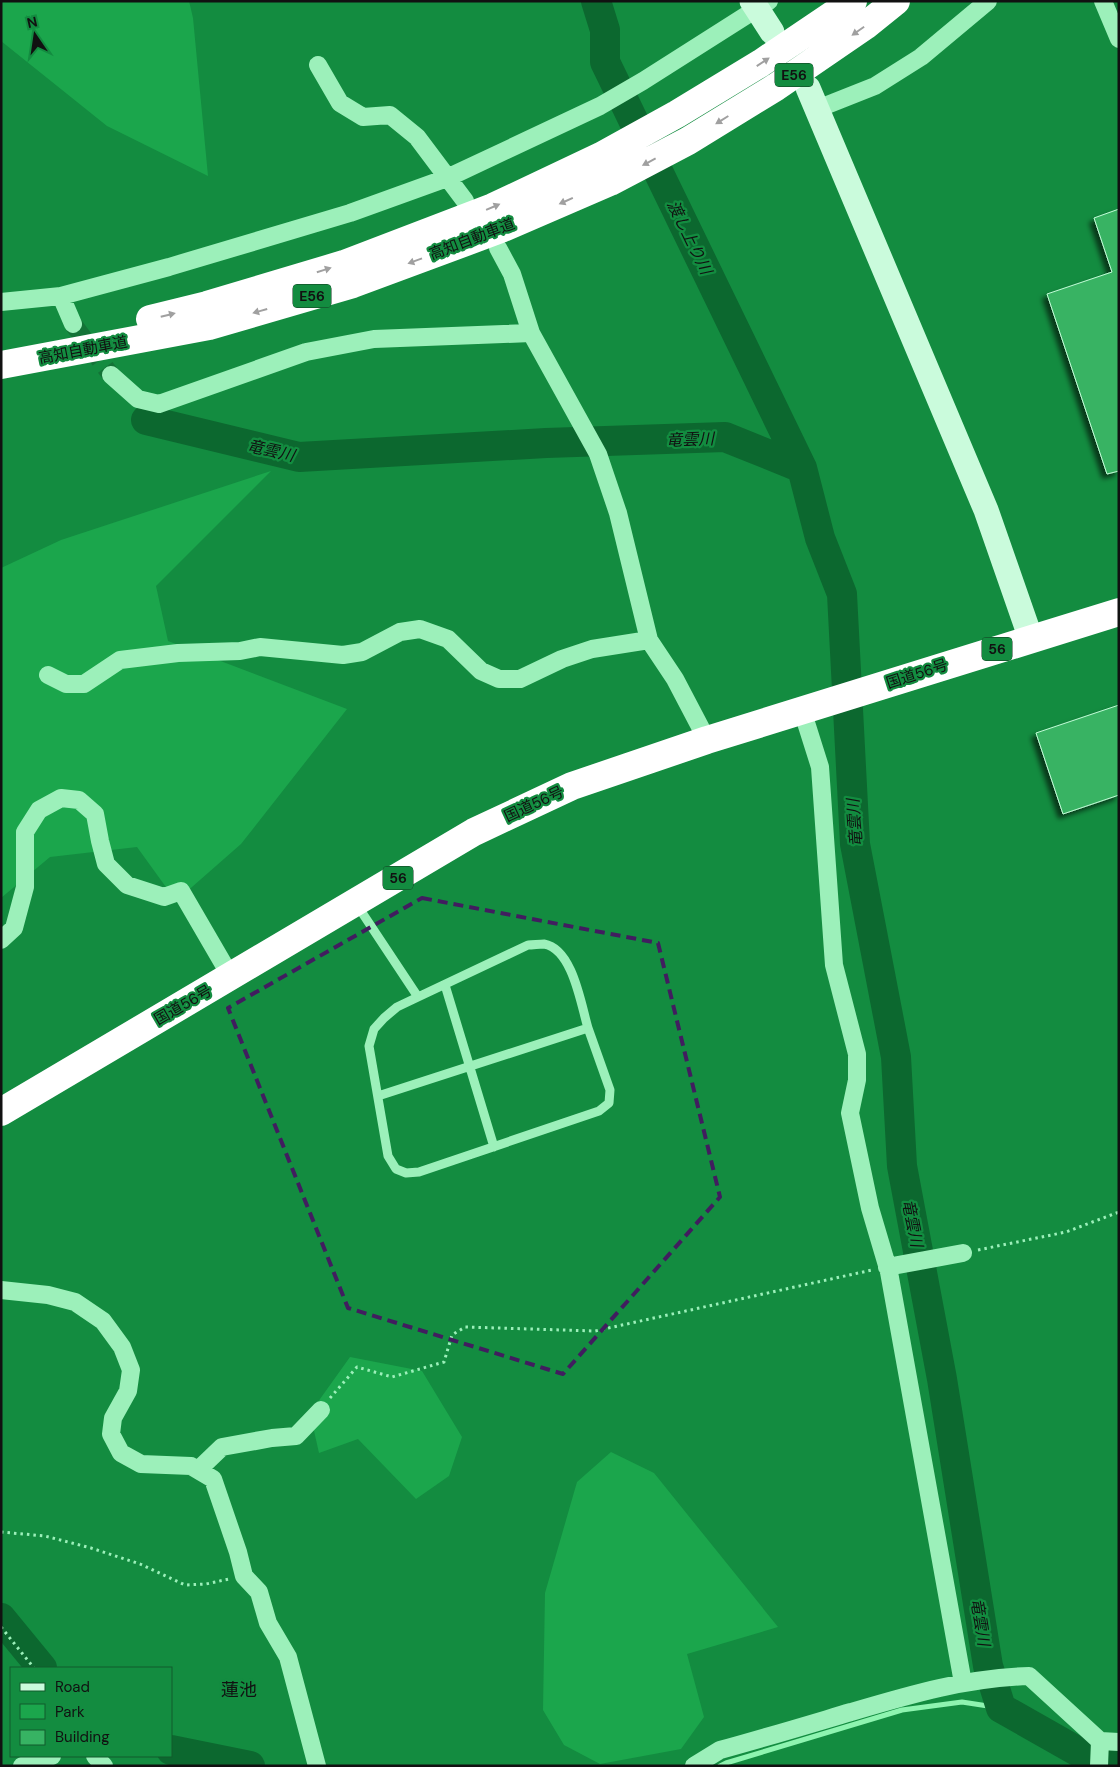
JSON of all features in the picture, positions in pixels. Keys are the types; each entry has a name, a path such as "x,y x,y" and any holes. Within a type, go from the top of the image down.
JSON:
{"highway":[{"name":"高知自動車道","path":"1,355 207,305 344,264 493,207 601,156 677,114 761,63 853,1"},
{"name":"高知自動車道","path":"1,365 210,326 353,284 502,229 610,182 688,141 776,87 865,26 896,1"},
{"name":"国道56号","path":"1,1112 474,832 572,786 707,740 1119,612"}],"street":[{"path":"988,1 921,57 874,86 813,99 986,510 1031,638"},
{"path":"1103,1 1119,39"},
{"path":"1,302 61,296 178,264 350,213 447,178 600,106 643,81 759,4 772,32"},
{"path":"318,66 340,103 363,117 390,115 417,137 465,201"},
{"path":"498,248 512,274 531,332 598,454 618,513 649,640 675,679 707,740"},
{"path":"61,296 74,324"},
{"path":"111,375 138,399 159,404 306,352 374,338 531,332"},
{"path":"48,675 66,684 84,684 120,660 178,653 240,651 260,647 342,655 362,652 400,632 420,629 448,638 481,671 499,679 520,679 562,659 592,649 649,640"},
{"path":"812,707 820,767 834,965 857,1054 856,1080 850,1113 870,1208 887,1267 944,1574 970,1681"},
{"path":"1,940 14,928 25,887 25,832 39,810 61,798 79,800 95,814 106,864 127,885 164,897 181,890 231,977"},
{"path":"887,1267 963,1253"},
{"path":"1,1290 48,1295 75,1302 103,1321 122,1347 131,1370 128,1391 113,1418 111,1434 121,1453 141,1464 191,1466 212,1479 238,1552 244,1576 260,1592 268,1624 288,1657 317,1766"},
{"path":"198,1470 222,1447 272,1438 296,1436 321,1410"},
{"path":"694,1766 720,1750 929,1689 970,1681 1005,1677 1030,1676 1100,1752 1119,1742"},
{"path":"22,1766 49,1757"}],"lane":[{"path":"356,902 418,997"},
{"path":"545,944 563,955 575,979 588,1028 610,1090 609,1103 599,1111 419,1172 406,1174 396,1169 388,1156 369,1046 374,1030 384,1018 397,1007 418,997 528,945 545,944"},
{"path":"445,985 494,1147"},
{"path":"378,1096 588,1028"}],"path":[{"path":"963,1253 1066,1232 1119,1212"},
{"path":"321,1410 357,1367 392,1377 444,1362 452,1335 465,1327 595,1330 887,1267"},
{"path":"1,1532 44,1536 91,1548 140,1564 185,1585 206,1584 244,1576"},
{"path":"1,1627 33,1667"}],"highlighted area":[{"path":"422,898 658,943 720,1197 563,1374 348,1308 228,1008"}],"green space":[{"path":"1,1 189,1 193,18 208,176 107,126 1,41"},
{"path":"271,471 156,586 168,641 347,709 241,844 176,901 137,847 50,857 1,898 1,568 61,540"},
{"path":"350,1357 422,1371 462,1437 449,1476 416,1499 358,1439 319,1453 310,1413"},
{"path":"611,1452 654,1473 778,1627 687,1654 704,1717 681,1749 600,1764 564,1745 543,1710 545,1593 577,1482"}],"building":[{"path":"1119,209 1119,471 1107,474 1047,294 1112,272 1094,218"},
{"path":"1119,705 1119,795 1063,814 1036,733"}],"waterway":[{"name":"竜雲川","path":"596,1 605,30 605,62 802,468 820,538 842,594 855,844 896,1057 902,1166 942,1379 988,1666 1001,1708 1084,1755 1119,1761"},
{"name":"竜雲川","path":"146,420 299,457 546,443 725,437 802,468"},
{"path":"1,1618 41,1667"},
{"path":"720,1766 902,1710 962,1702 1001,1708"},
{"path":"172,1750 250,1766"}],"tunnel":[{"path":"73,324 111,375"}],"district":[{"name":"蓮池","path":"239,1690"}],"water label":[{"name":"渡し上り川","path":"690,237"}]}
